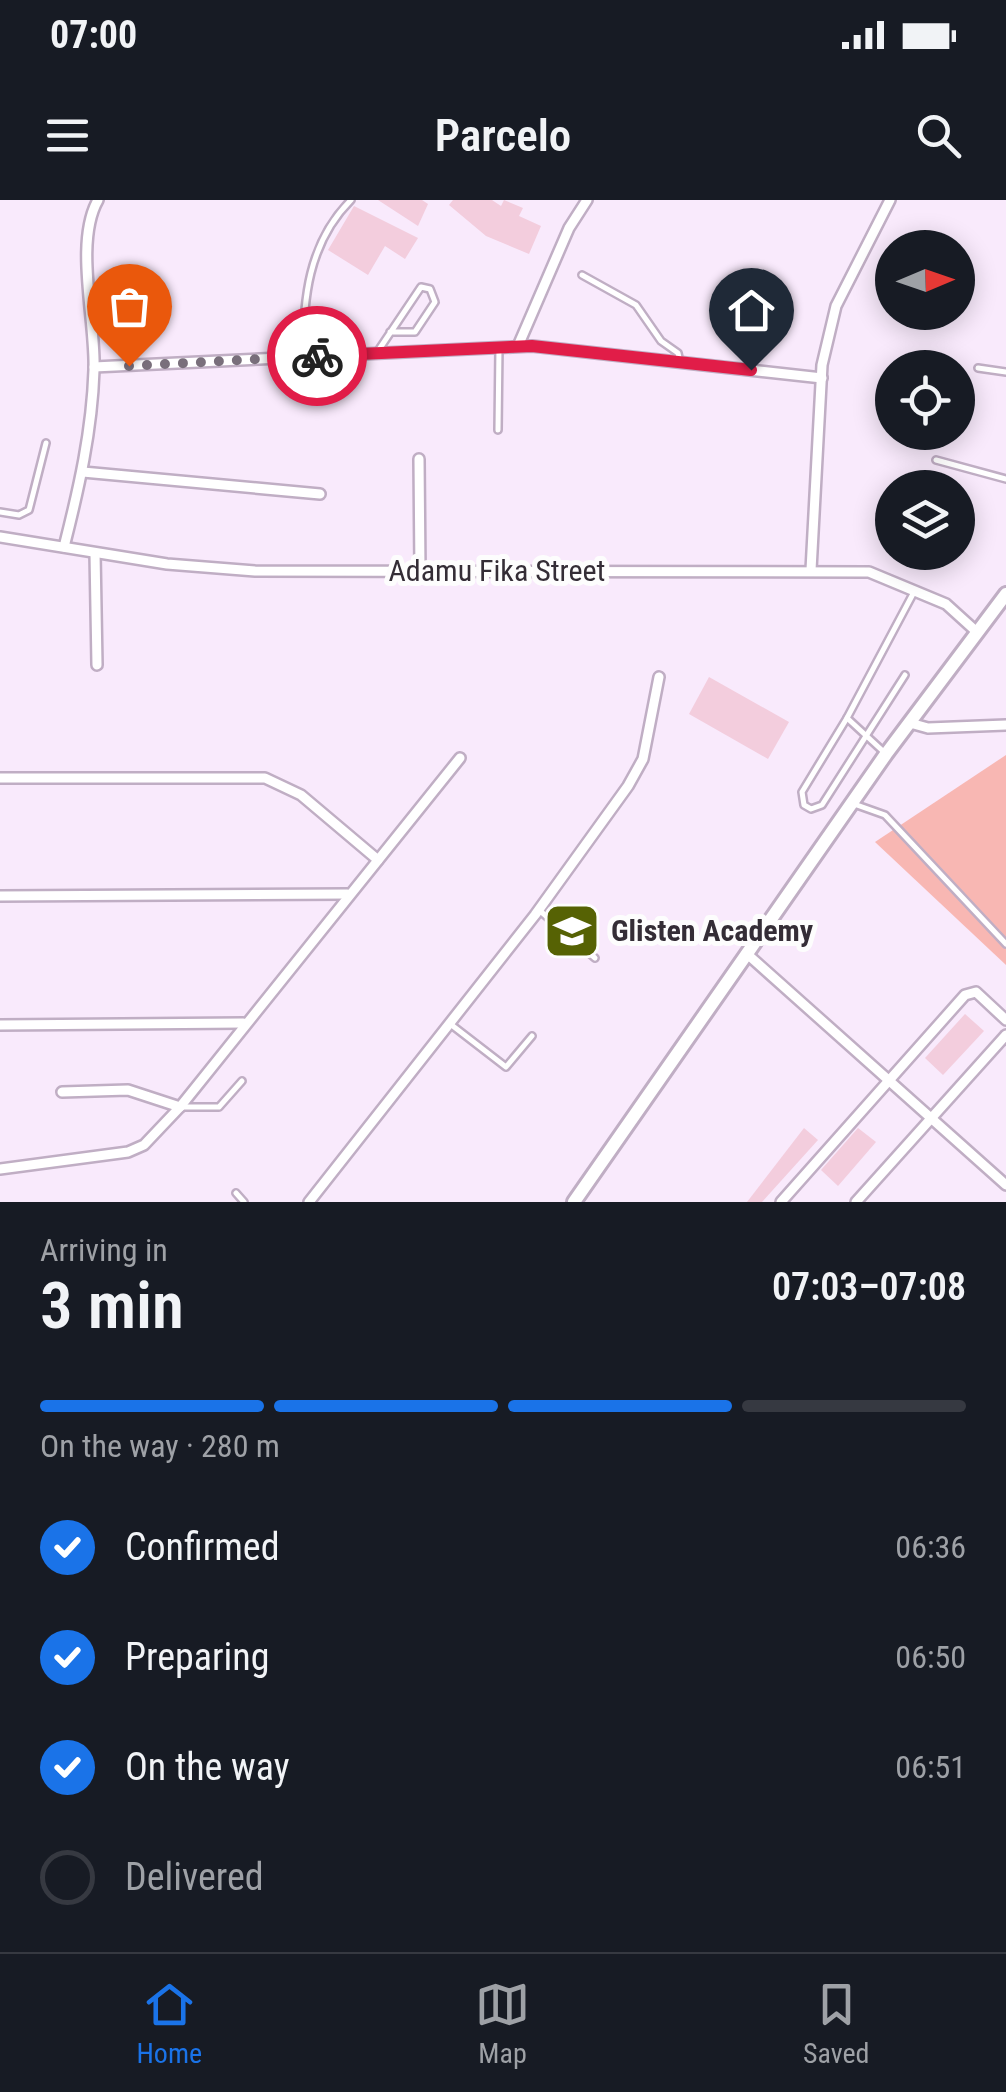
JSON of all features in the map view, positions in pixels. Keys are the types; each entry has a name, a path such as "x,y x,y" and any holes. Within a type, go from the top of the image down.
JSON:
{"street":[{"path":"64,547 83,472 94,368 88,250 91,212 98,200"},
{"path":"518,346 569,228 587,200"},
{"path":"811,570 822,378 836,306 890,200"},
{"path":"94,368 518,346 822,378"},
{"path":"419,460 420,571"},
{"path":"83,472 320,494"},
{"name":"Adamu Fika Street","path":"0,537 212,569 869,572 946,604 978,634"},
{"path":"96,552 97,665"},
{"path":"574,1202 886,754 1006,594"},
{"path":"308,1202 538,910 643,759 659,676"},
{"path":"910,723 928,728 1006,725"},
{"path":"0,1169 128,1152 144,1145 180,1107 243,1023 460,758"},
{"path":"0,778 264,778 301,795 378,860"},
{"path":"0,896 347,894"},
{"path":"746,953 1006,1185"},
{"path":"781,1202 970,992 983,996 1006,1020"},
{"path":"0,1025 243,1023"},
{"path":"856,1202 1006,1036"},
{"path":"62,1092 128,1090 180,1107"}],"lane":[{"path":"303,357 303,304 311,268 326,234 350,200"},
{"path":"582,275 636,305 657,337 678,354 680,362"},
{"path":"376,353 390,332 421,287 430,289 435,302 416,332 390,332"},
{"path":"498,430 499,347"},
{"path":"978,368 1006,372"},
{"path":"0,512 26,514 46,443"},
{"path":"936,460 1006,479"},
{"path":"905,674 822,805 811,809 804,805 802,792 848,718 916,590"},
{"path":"848,718 886,754"},
{"path":"852,803 884,815 1006,944"},
{"path":"538,910 595,958"},
{"path":"450,1024 506,1067 532,1036"},
{"path":"180,1107 220,1107 242,1081"},
{"path":"236,1193 244,1202"}],"shaded area":[{"path":"1006,755 1006,965 875,842"}],"building":[{"path":"378,200 422,200 428,204 418,226"},
{"path":"453,200 492,200 501,206 504,200 523,208 519,216 541,226 529,254 486,236 449,205"},
{"path":"354,206 418,238 405,259 385,246 368,275 328,250"},
{"path":"709,677 789,722 768,759 689,714"},
{"path":"965,1014 984,1031 943,1075 925,1058"},
{"path":"804,1128 818,1140 762,1202 747,1202"},
{"path":"858,1128 876,1142 838,1186 821,1170"}],"way so far":[{"path":"129,366 317,356"}],"place":[{"name":"Glisten Academy","path":"572,931"}],"route":[{"path":"317,356 532,346 751,370"}]}
